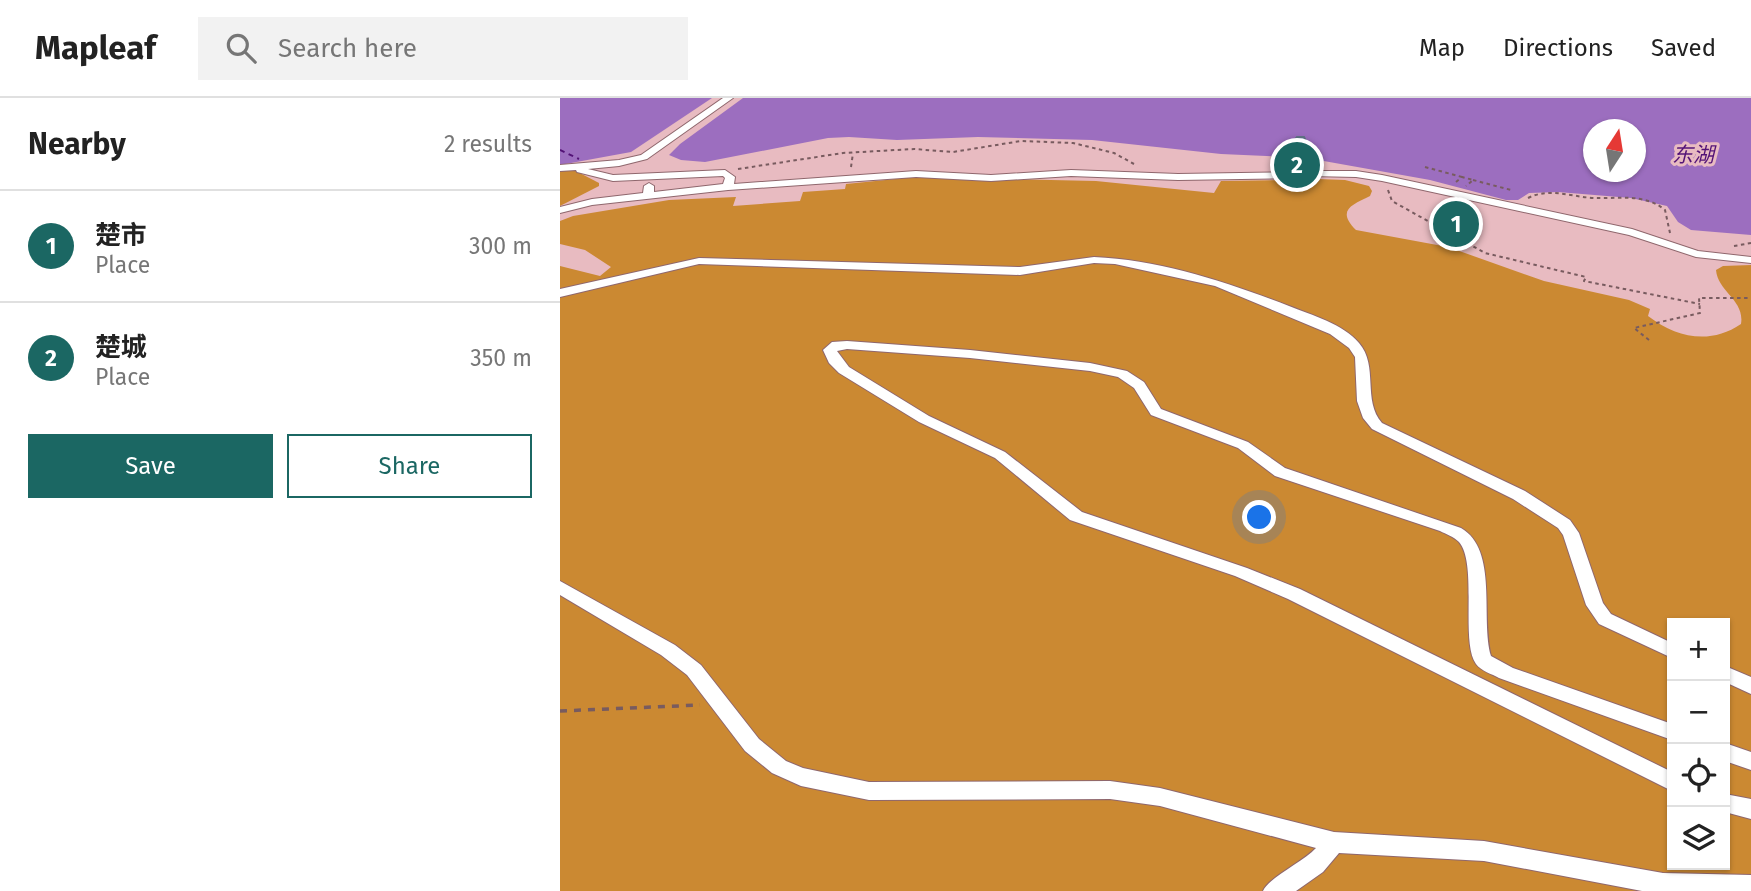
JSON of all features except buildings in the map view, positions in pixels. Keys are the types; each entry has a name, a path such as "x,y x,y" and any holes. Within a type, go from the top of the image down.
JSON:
{"street":[{"path":"560,169 644,157 729,98"},
{"path":"644,157 648,162 648,195"},
{"path":"576,167 612,178 649,174 725,173 730,177 728,187"},
{"path":"560,210 592,202 648,195 928,173 991,178 1071,173 1295,175"},
{"path":"1315,174 1356,174 1382,178 1644,234 1696,254 1751,260"},
{"path":"560,293 699,261 1020,271 1104,260 1218,283 1306,317 1350,341 1362,357 1364,401 1370,418 1377,426 1519,495 1564,524 1571,533 1599,612 1618,627 1667,649"},
{"path":"1667,730 1506,673 1484,661 1479,648 1479,613 1470,545 1460,534 1280,472 1243,445 1156,412 1139,385 1122,374 1090,367 970,354 846,345 838,345 830,350 834,360 844,370 924,419 1000,455 1076,516 1241,572 1294,594 1667,780"},
{"path":"560,587 668,650 694,670 752,745 779,767 801,777 869,791 1110,790 1160,797 1334,842 1484,851 1663,884 1751,886"},
{"path":"1730,676 1751,686"},
{"path":"1730,754 1751,761"},
{"path":"1730,804 1751,809"},
{"path":"1274,891 1313,868 1334,842"}],"path":[{"path":"725,173 757,164 853,153 914,149 953,152 1021,141 1070,143 1110,151 1137,168 1136,175"},
{"path":"849,179 853,153"},
{"path":"1425,167 1511,190"},
{"path":"1450,187 1462,177"},
{"path":"1382,178 1392,201 1485,253 1586,277 1584,281 1700,303"},
{"path":"1462,191 1473,180"},
{"path":"1649,340 1634,328 1700,313 1699,298 1751,298"},
{"path":"560,711 720,704"}],"shaded area":[{"path":"560,170 574,170 599,183 599,186 560,206"},
{"path":"915,177 1096,181 1214,193 1221,181 1297,180 1299,183 1317,182 1317,179 1345,180 1369,186 1372,191 1370,196 1352,205 1347,213 1347,218 1356,230 1448,247 1544,281 1629,300 1650,309 1648,316 1659,324 1694,336 1717,335 1741,324 1739,309 1721,284 1716,270 1723,266 1751,265 1751,891 560,891 560,266 600,276 611,267 585,250 560,244 560,221 573,216 669,200 736,197 733,206 800,201 803,192 845,189 846,184"}],"water":[{"path":"560,98 712,98 631,152 560,165"},
{"name":"东湖","path":"743,98 1751,98 1751,235 1691,230 1678,222 1667,206 1631,198 1558,192 1529,193 1518,200 1506,200 1430,180 1307,158 1221,154 1092,140 978,137 897,140 849,137 828,138 705,162 681,160 669,155"}],"ferry route":[{"path":"560,150 579,159"}],"place":[{"name":"楚城","path":"1297,165"},
{"name":"楚市","path":"1456,224"}]}
